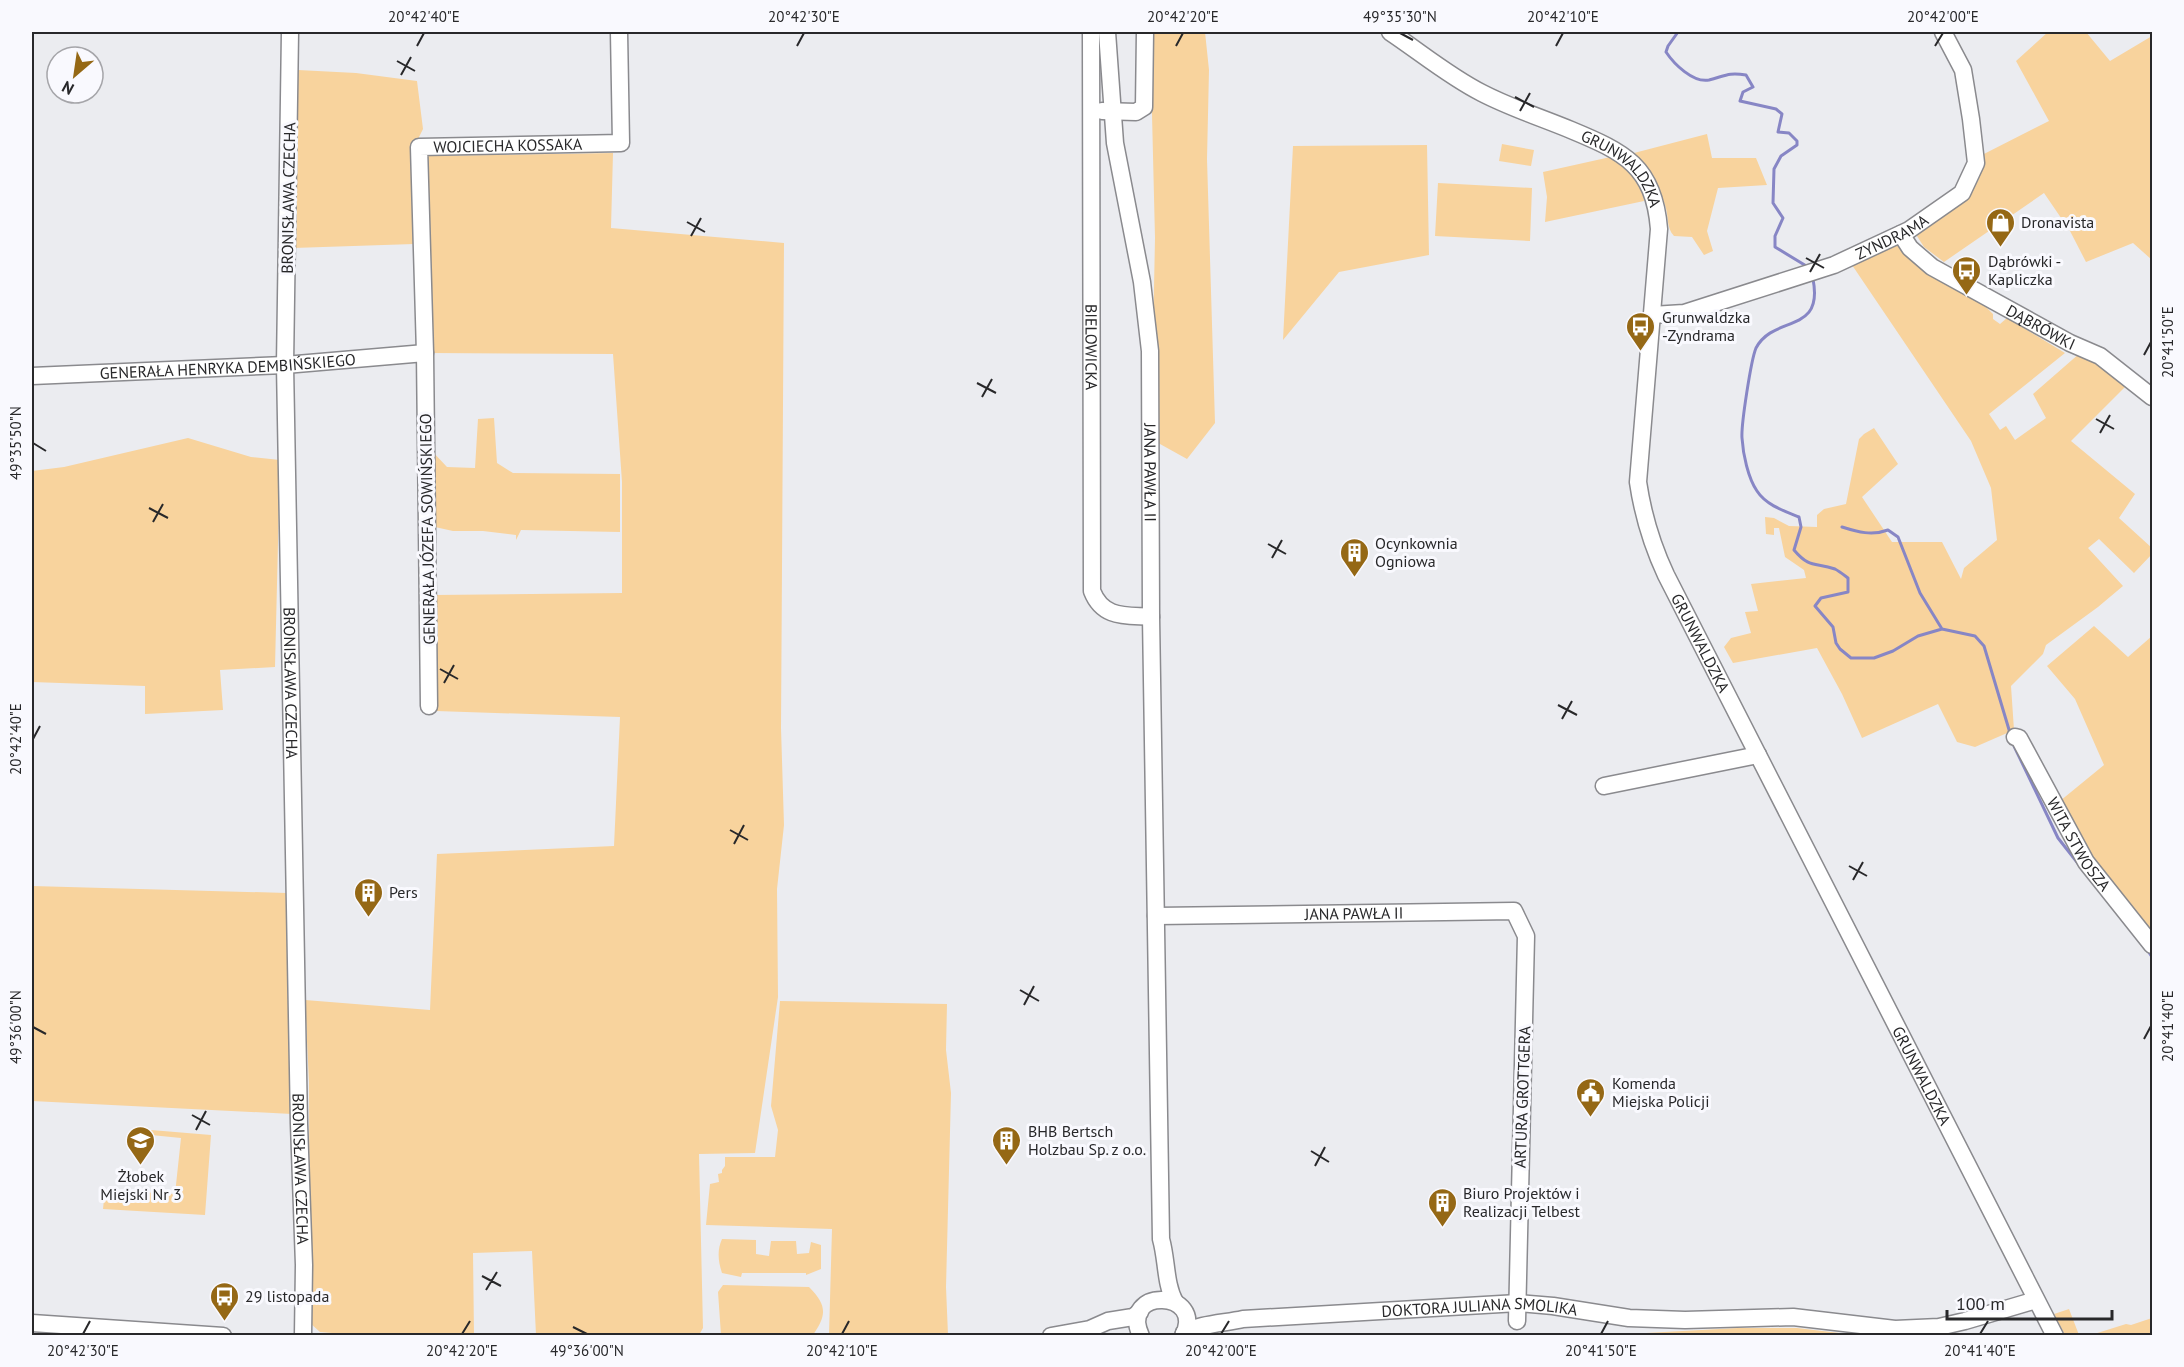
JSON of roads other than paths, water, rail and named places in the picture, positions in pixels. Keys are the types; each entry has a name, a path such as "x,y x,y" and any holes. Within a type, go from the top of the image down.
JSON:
{"street":[{"name":"BRONISŁAWA CZECHA","path":"290,32 285,365 299,1124 304,1265 303,1335"},
{"name":"WOJCIECHA KOSSAKA","path":"425,353 419,147 621,143 619,32"},
{"name":"BIELOWICKA","path":"1090,32 1092,591 1101,606 1110,613 1120,616 1151,617"},
{"name":"JANA PAWŁA II","path":"1107,32 1112,111 1120,174 1142,282 1148,324 1161,1239 1166,1258 1168,1291 1187,1324 1184,1334"},
{"path":"1092,111 1136,112 1144,107 1145,32"},
{"name":"GRUNWALDZKA","path":"1390,32 1479,92 1611,146 1632,162 1647,183 1658,211 1659,229 1638,482 1649,535 1663,568 2055,1335"},
{"name":"ZYNDRAMA","path":"1652,315 1684,313 1840,262 1901,234 1962,193 1976,163 1963,70 1942,32"},
{"name":"DĄBRÓWKI","path":"1901,234 1910,248 1932,267 2070,343 2100,356 2152,398"},
{"name":"GENERAŁA HENRYKA DEMBIŃSKIEGO","path":"32,376 285,365 425,353"},
{"name":"GENERAŁA JÓZEFA SOWIŃSKIEGO","path":"425,353 429,706"},
{"name":"WITA STWOSZA","path":"2015,737 2019,738 2086,862 2152,945"},
{"path":"1604,786 1758,755"},
{"name":"JANA PAWŁA II","path":"1156,916 1514,911"},
{"name":"ARTURA GROTTGERA","path":"1514,911 1526,936 1517,1321"},
{"name":"JANA PAWŁA II","path":"1141,1335 1138,1321 1157,1287 1157,1255 1161,1239"},
{"name":"DOKTORA JULIANA SMOLIKA","path":"1145,1307 1164,1299 1195,1315 1243,1319"},
{"name":"DOKTORA JULIANA SMOLIKA","path":"1184,1334 1195,1327 1243,1319 1518,1303 1629,1318 1685,1320 1793,1317 1895,1329 1948,1325 2036,1300"},
{"path":"1090,1329 1108,1322 1133,1317 1145,1307"},
{"path":"32,1323 223,1335"},
{"path":"1051,1335 1090,1329 1128,1330 1141,1335"}],"waterway":[{"path":"1678,32 1666,52 1679,67 1690,76 1703,80 1731,74 1746,75 1753,87 1743,92 1740,101 1776,109 1782,114 1778,132 1789,133 1797,141 1797,145 1781,156 1774,169 1773,203 1783,218 1775,236 1775,247 1808,267"},
{"path":"1813,279 1814,297 1811,309 1805,316 1764,338 1756,348 1749,378 1742,431 1746,466 1751,479 1765,500 1799,517 1801,527 1794,550 1809,563 1835,569 1848,578 1848,592 1821,598 1815,606 1833,627 1836,643 1840,649 1851,658 1874,658 1893,651 1918,636 1942,629 1975,636 1984,646 2010,733"},
{"path":"1842,527 1871,533 1888,530 1898,537 1920,593 1942,629"},
{"path":"2014,746 2058,838 2080,866"},
{"path":"2148,951 2152,957"}],"place":[{"name":"Dronavista","path":"2000,248"},
{"name":"Dąbrówki - Kapliczka","path":"1967,296"},
{"name":"Grunwaldzka -Zyndrama","path":"1641,352"},
{"name":"Ocynkownia Ogniowa","path":"1354,578"},
{"name":"Pers","path":"368,918"},
{"name":"Komenda Miejska Policji","path":"1591,1118"},
{"name":"Żłobek Miejski Nr 3","path":"141,1166"},
{"name":"BHB Bertsch Holzbau Sp. z o.o.","path":"1007,1166"},
{"name":"Biuro Projektów i Realizacji Telbest","path":"1442,1228"},
{"name":"29 listopada","path":"224,1322"}]}
